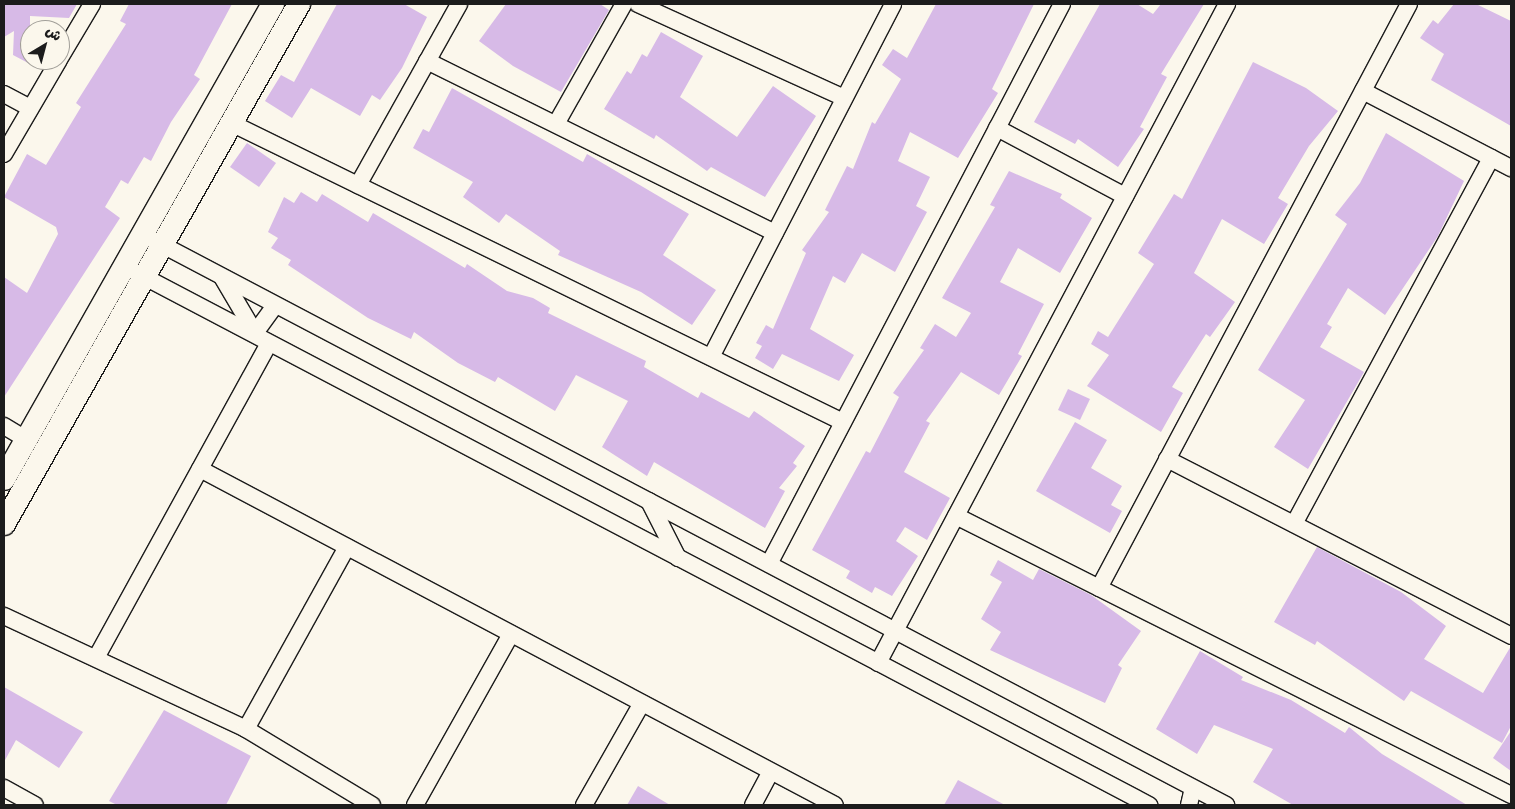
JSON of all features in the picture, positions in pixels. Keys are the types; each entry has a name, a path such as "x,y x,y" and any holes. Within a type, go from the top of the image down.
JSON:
{"street":[{"path":"70,41 92,4"},
{"path":"4,479 273,4"},
{"path":"4,524 299,4"},
{"path":"358,185 459,4"},
{"path":"556,124 624,4"},
{"path":"638,4 844,98"},
{"path":"712,357 893,4"},
{"path":"769,564 1062,4"},
{"path":"878,663 1227,4"},
{"path":"1099,588 1409,4"},
{"path":"427,61 775,233"},
{"path":"4,154 52,70"},
{"path":"1363,91 1511,168"},
{"path":"4,94 30,108"},
{"path":"232,123 843,422"},
{"path":"997,128 1125,196"},
{"path":"1294,524 1491,158"},
{"path":"142,234 1226,805"},
{"path":"124,266 1149,805"},
{"path":"222,277 255,333 275,305"},
{"path":"96,658 269,343"},
{"path":"4,426 26,439"},
{"path":"1167,459 1511,636"},
{"path":"200,470 835,805"},
{"path":"649,501 678,558"},
{"path":"956,516 1511,795"},
{"path":"246,729 347,547"},
{"path":"4,616 246,729 372,805"},
{"path":"415,805 511,634"},
{"path":"584,805 642,703"},
{"path":"753,805 771,771"},
{"path":"1189,805 1193,788"},
{"path":"11,796 35,805"}],"building":[{"path":"4,4 77,4 69,18 30,16 30,20 20,20 20,59 13,55 14,31 4,37"},
{"path":"129,4 232,4 194,75 200,79 171,122 151,161 144,157 128,184 121,180 105,207 120,218 4,397 4,277 27,293 58,234 56,227 4,197 27,154 46,165 81,107 76,103 126,24 120,21"},
{"path":"337,4 404,4 427,17 402,68 380,100 372,95 360,116 311,88 292,118 265,101 281,75 294,82"},
{"path":"506,4 600,4 609,10 561,92 513,66 479,41"},
{"path":"936,4 1034,4 992,89 998,93 958,158 910,132 898,161 930,177 916,206 927,212 895,272 862,253 845,283 833,276 810,329 854,355 839,381 782,354 773,369 755,358 762,346 756,343 766,325 773,329 806,253 802,250 829,212 825,210 847,166 853,169 872,122 875,124 901,79 882,65 893,49 907,58"},
{"path":"1100,4 1137,4 1153,14 1161,4 1204,4 1161,74 1167,77 1140,127 1144,129 1118,167 1078,139 1075,144 1034,122"},
{"path":"1454,4 1476,4 1511,21 1511,126 1431,80 1444,54 1420,38 1433,20 1438,24"},
{"path":"661,32 703,56 680,97 737,137 773,86 816,116 765,197 711,167 707,171 656,135 654,139 604,109 627,71 631,74 642,54 647,57"},
{"path":"1253,62 1306,88 1338,111 1309,146 1278,198 1288,204 1264,244 1222,219 1194,273 1235,302 1210,337 1206,334 1172,387 1183,393 1161,432 1087,386 1109,355 1091,344 1098,331 1108,337 1154,264 1138,253 1174,194 1182,199"},
{"path":"452,88 583,162 587,154 689,214 663,255 716,290 692,325 641,292 558,255 560,251 506,214 499,223 463,197 473,182 413,148 423,129 429,132"},
{"path":"1386,133 1464,181 1438,236 1385,315 1348,288 1327,324 1332,327 1320,347 1364,372 1308,469 1274,447 1305,400 1258,370 1347,224 1335,215 1360,183"},
{"path":"247,143 276,163 259,187 230,167"},
{"path":"1009,171 1062,194 1060,198 1092,218 1060,273 1018,248 1000,282 1044,304 1018,354 1022,356 999,395 961,372 926,421 930,423 904,472 950,498 927,540 905,527 896,541 918,556 892,596 875,587 872,593 846,578 850,571 812,550 866,451 870,453 899,397 893,393 924,350 920,348 935,324 956,337 971,313 942,298 995,207 990,205"},
{"path":"301,192 317,202 322,194 368,222 373,213 465,268 467,264 507,291 533,298 550,308 548,313 646,361 644,367 698,398 701,392 749,418 754,411 805,446 793,463 797,466 779,488 785,491 765,528 654,462 647,476 602,447 628,401 576,375 555,411 498,377 495,382 458,363 414,332 411,339 368,318 288,265 291,260 271,248 278,238 268,232 284,197 294,203"},
{"path":"1068,389 1090,399 1080,420 1058,410"},
{"path":"1075,422 1107,440 1091,468 1122,486 1111,505 1122,511 1110,533 1036,491"},
{"path":"1317,547 1401,592 1446,626 1424,659 1483,693 1511,646 1511,726 1502,743 1411,691 1404,701 1317,641 1315,645 1274,622"},
{"path":"998,560 1033,580 1039,569 1091,595 1141,631 1118,665 1122,668 1105,703 990,650 1001,632 981,619 1002,582 990,575"},
{"path":"1200,651 1243,677 1241,680 1291,700 1345,733 1349,727 1382,754 1467,805 1293,805 1253,782 1273,749 1214,725 1197,754 1156,729"},
{"path":"4,687 83,732 59,768 16,740 4,762"},
{"path":"164,710 251,756 226,805 117,805 109,801"},
{"path":"1511,731 1511,771 1493,758"},
{"path":"958,780 1005,805 944,805"},
{"path":"638,786 670,805 627,805"}]}
